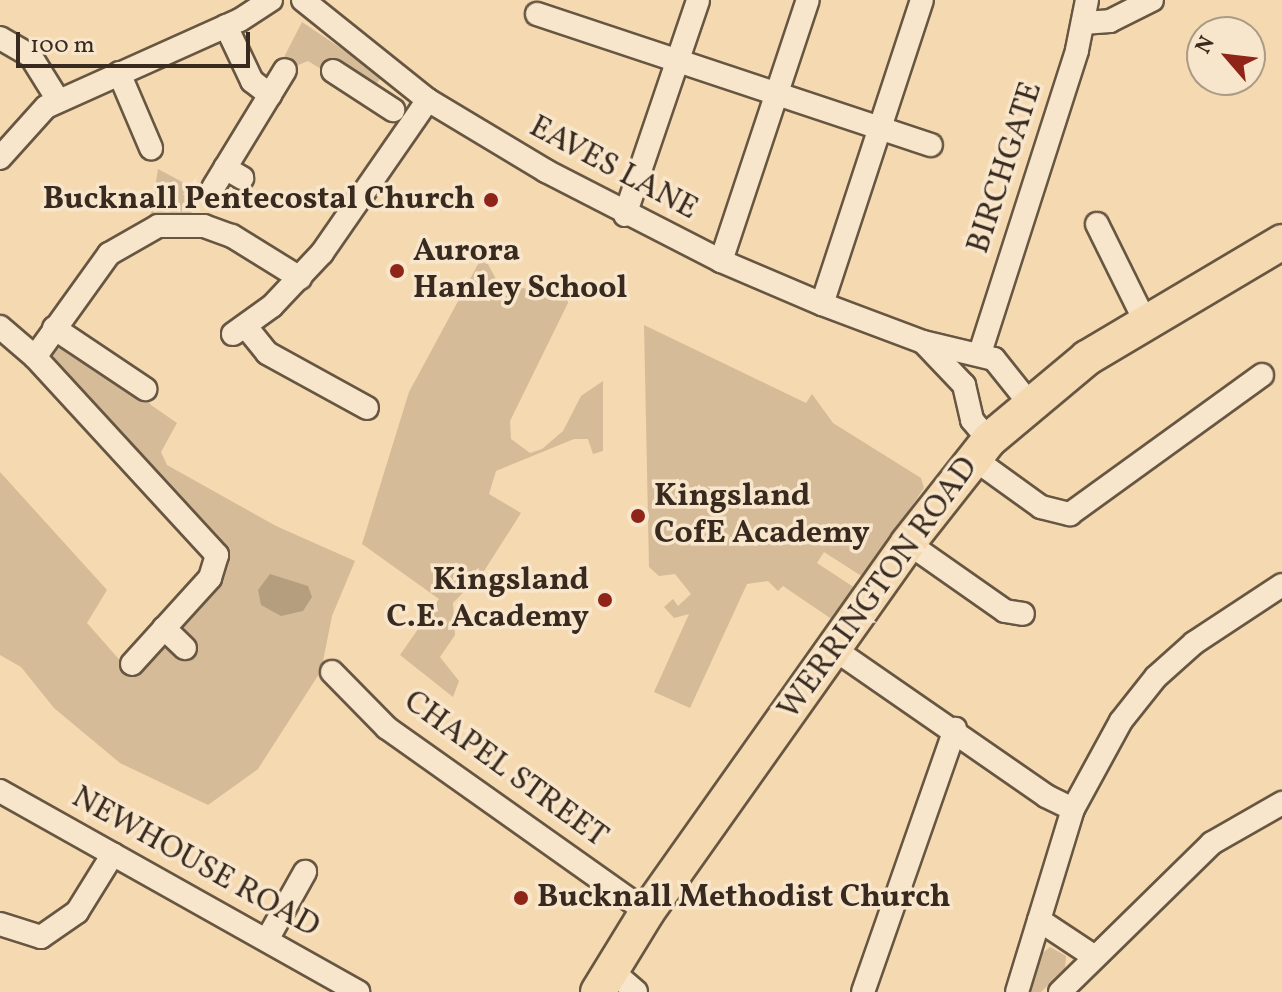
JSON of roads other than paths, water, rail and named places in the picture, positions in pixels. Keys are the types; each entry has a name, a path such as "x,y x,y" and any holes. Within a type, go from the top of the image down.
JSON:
{"highway":[{"name":"WERRINGTON ROAD","path":"604,981 647,912 908,543 981,449 1030,404 1145,321 1282,242"}],"street":[{"path":"0,158 20,131 58,100 226,26 271,0"},
{"name":"EAVES LANE","path":"303,0 428,100 625,215 822,304 923,342 980,353 1007,371 1030,404"},
{"path":"625,215 674,62 698,0"},
{"path":"721,261 808,0"},
{"path":"822,304 922,0"},
{"name":"BIRCHGATE","path":"980,353 1083,23 1087,0"},
{"path":"1083,23 1110,21 1152,0"},
{"path":"537,14 931,145"},
{"path":"226,26 252,81 270,95"},
{"path":"0,38 30,55 58,100"},
{"path":"213,188 234,173 285,70"},
{"path":"333,71 385,104 394,75"},
{"path":"119,73 151,148"},
{"path":"367,408 267,353 240,331 300,278 362,199 428,100"},
{"path":"35,357 109,254 158,226 186,223 218,231 300,278"},
{"path":"1097,224 1145,321"},
{"path":"0,327 35,357 217,555 210,578 132,664"},
{"path":"54,328 145,389"},
{"name":"EAVES LANE","path":"923,342 964,385 981,449"},
{"path":"981,449 1041,507 1070,514 1262,375"},
{"path":"908,543 1005,611 1023,614"},
{"path":"1017,992 1073,809 1121,721 1156,677 1226,620 1282,585"},
{"path":"164,628 185,648"},
{"path":"834,649 955,729 1046,796 1073,809"},
{"name":"CHAPEL STREET","path":"332,672 387,728 647,912"},
{"path":"863,992 955,729"},
{"name":"NEWHOUSE ROAD","path":"0,791 268,938 358,992"},
{"path":"1060,992 1212,843 1282,803"},
{"path":"0,924 41,937 77,912 113,854"},
{"path":"268,938 305,872"},
{"path":"1039,920 1095,957"},
{"path":"604,981 636,992"}],"place":[{"name":"Bucknall Pentecostal Church","path":"491,200"},
{"name":"Aurora Hanley School","path":"397,271"},
{"name":"Kingsland CofE Academy","path":"638,516"},
{"name":"Kingsland C.E. Academy","path":"605,600"},
{"name":"Bucknall Methodist Church","path":"521,898"}]}
